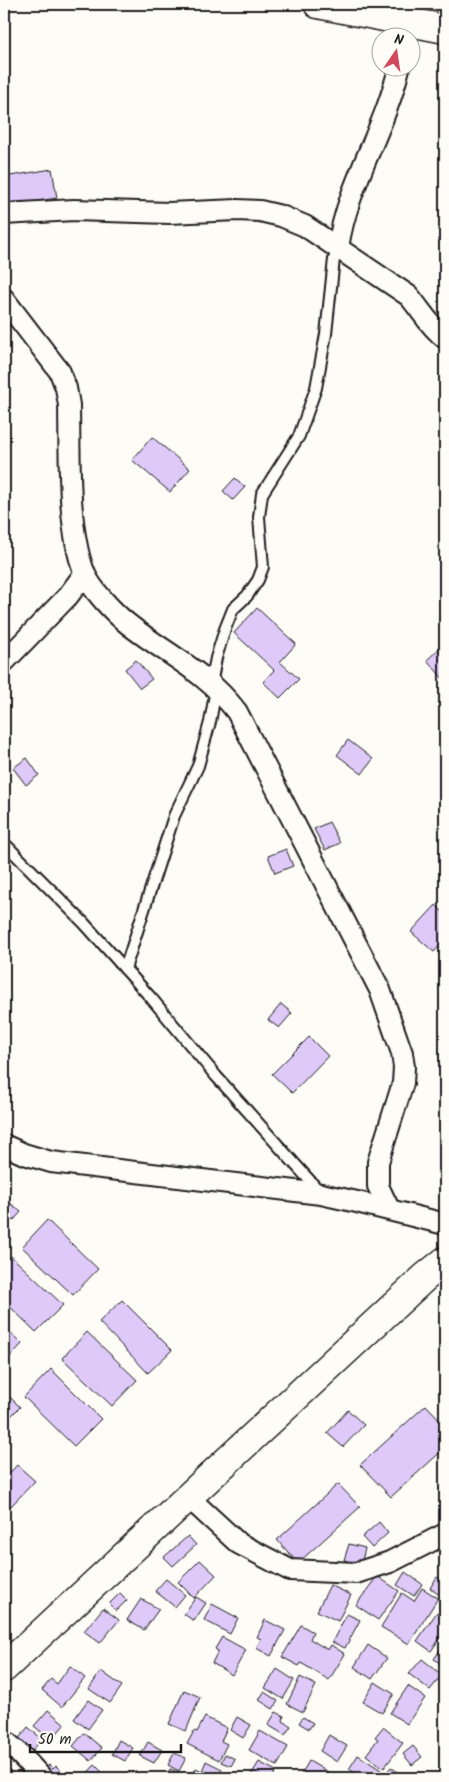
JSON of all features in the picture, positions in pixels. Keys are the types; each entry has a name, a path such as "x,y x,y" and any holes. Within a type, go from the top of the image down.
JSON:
{"street":[{"path":"318,4 405,28"},
{"path":"422,30 445,29"},
{"path":"338,248 342,224 392,94 396,78"},
{"path":"4,214 74,210 169,212 237,210 260,211 281,216 305,226 409,296 420,308 429,323 445,338"},
{"path":"4,299 60,372 66,388 72,513 84,573 104,602 128,624 192,668 225,696 237,712 375,982 402,1053 404,1067 403,1083 378,1162 378,1186 388,1209"},
{"path":"4,662 68,596 84,573"},
{"path":"4,1145 24,1154 52,1162 321,1194 445,1224"},
{"path":"6,1660 188,1497 424,1278 445,1261"},
{"path":"188,1497 238,1543 290,1570 356,1574 390,1562 445,1534"},
{"path":"4,1740 42,1778"}],"lane":[{"path":"125,969 174,816 198,766 210,722 216,658 224,629 233,609 247,596 258,580 263,567 259,517 262,494 299,436 316,388 326,334 334,259 338,248"},
{"path":"4,843 84,923 321,1194"}],"building":[{"path":"52,169 57,198 7,206 4,177"},
{"path":"152,437 190,469 170,492 132,460"},
{"path":"235,478 245,487 233,500 223,491"},
{"path":"257,608 296,644 280,662 299,679 280,698 263,682 274,670 234,633"},
{"path":"445,643 445,681 427,660"},
{"path":"136,660 152,679 140,688 125,669"},
{"path":"348,740 373,759 362,774 337,755"},
{"path":"27,758 39,775 26,785 13,768"},
{"path":"329,822 340,843 325,850 314,829"},
{"path":"286,849 293,866 275,873 268,856"},
{"path":"436,905 445,914 445,940 434,952 411,932"},
{"path":"281,1004 292,1013 279,1028 268,1020"},
{"path":"309,1037 328,1056 292,1093 272,1074"},
{"path":"9,1202 21,1212 13,1221 4,1213 4,1209"},
{"path":"47,1220 98,1269 73,1295 22,1247"},
{"path":"11,1256 63,1305 36,1332 4,1301 4,1264"},
{"path":"122,1300 172,1350 148,1373 99,1322"},
{"path":"4,1326 22,1344 4,1363"},
{"path":"87,1332 137,1380 112,1406 62,1358"},
{"path":"51,1369 101,1419 74,1446 24,1397"},
{"path":"4,1391 20,1407 4,1423"},
{"path":"426,1405 445,1425 445,1448 391,1497 360,1465"},
{"path":"348,1410 364,1425 343,1447 327,1433"},
{"path":"17,1465 35,1481 11,1506 4,1499 4,1479"},
{"path":"338,1484 360,1507 298,1563 277,1540"},
{"path":"379,1522 388,1533 372,1548 362,1537"},
{"path":"188,1536 196,1545 173,1566 164,1557"},
{"path":"349,1544 365,1548 361,1565 344,1560"},
{"path":"200,1560 216,1575 194,1598 178,1582"},
{"path":"405,1572 422,1584 414,1596 397,1585"},
{"path":"377,1576 399,1591 378,1620 356,1605"},
{"path":"437,1577 445,1583 445,1599 430,1588"},
{"path":"166,1579 185,1595 175,1607 155,1591"},
{"path":"330,1585 351,1595 338,1621 317,1611"},
{"path":"422,1588 438,1598 409,1644 381,1627 402,1593 414,1601"},
{"path":"120,1593 127,1600 116,1611 109,1604"},
{"path":"196,1597 206,1603 194,1621 184,1614"},
{"path":"141,1599 159,1609 144,1630 127,1620"},
{"path":"212,1604 238,1618 230,1634 204,1620"},
{"path":"103,1608 119,1620 100,1643 84,1631"},
{"path":"437,1612 445,1618 445,1631 431,1651 417,1641"},
{"path":"347,1614 360,1620 345,1648 332,1642"},
{"path":"265,1620 285,1630 271,1656 256,1648 261,1639 257,1637"},
{"path":"301,1625 313,1632 310,1639 328,1650 331,1645 345,1654 329,1680 301,1663 299,1666 282,1657"},
{"path":"222,1637 246,1650 232,1675 212,1663 218,1651 215,1649"},
{"path":"445,1643 445,1667 434,1659"},
{"path":"368,1645 387,1658 372,1679 354,1667"},
{"path":"422,1659 442,1675 430,1690 409,1674"},
{"path":"70,1666 85,1678 62,1707 42,1690 51,1679 57,1684"},
{"path":"277,1669 294,1680 283,1699 265,1688"},
{"path":"101,1671 122,1686 110,1703 89,1689"},
{"path":"300,1677 316,1685 303,1712 287,1704"},
{"path":"375,1682 394,1694 382,1713 363,1702"},
{"path":"408,1686 425,1698 407,1724 390,1713"},
{"path":"184,1690 200,1697 186,1731 169,1724"},
{"path":"264,1692 278,1701 273,1709 259,1700"},
{"path":"88,1700 102,1710 88,1729 74,1719"},
{"path":"48,1710 65,1724 51,1740 34,1726"},
{"path":"276,1712 284,1716 283,1721 291,1726 285,1735 268,1725"},
{"path":"205,1717 227,1728 221,1741 227,1744 219,1760 187,1744 194,1731 197,1732"},
{"path":"237,1717 251,1725 243,1738 230,1730"},
{"path":"303,1717 313,1723 309,1729 299,1723"},
{"path":"28,1727 42,1739 31,1752 17,1741"},
{"path":"383,1727 403,1743 384,1768 366,1755 378,1739 375,1737"},
{"path":"260,1731 288,1747 277,1766 249,1750"},
{"path":"84,1733 102,1748 91,1761 73,1746"},
{"path":"329,1735 347,1746 337,1762 320,1751"},
{"path":"119,1740 133,1748 125,1761 112,1754"},
{"path":"148,1742 162,1750 154,1763 140,1756"},
{"path":"413,1746 422,1757 412,1765 403,1754"},
{"path":"174,1753 186,1758 179,1771 168,1765"},
{"path":"225,1754 235,1759 231,1766 221,1762"},
{"path":"358,1755 381,1770 376,1778 363,1778 349,1769"},
{"path":"206,1761 222,1769 218,1778 191,1778 196,1768 202,1771"},
{"path":"309,1761 328,1772 325,1778 299,1778"},
{"path":"259,1762 276,1771 272,1778 249,1778"},
{"path":"49,1765 53,1769 56,1766 62,1772 59,1775 62,1777 49,1778 42,1771"},
{"path":"95,1765 102,1772 96,1778 86,1778 84,1776"},
{"path":"391,1767 406,1778 382,1778"},
{"path":"170,1769 189,1776 188,1778 166,1778"}]}
